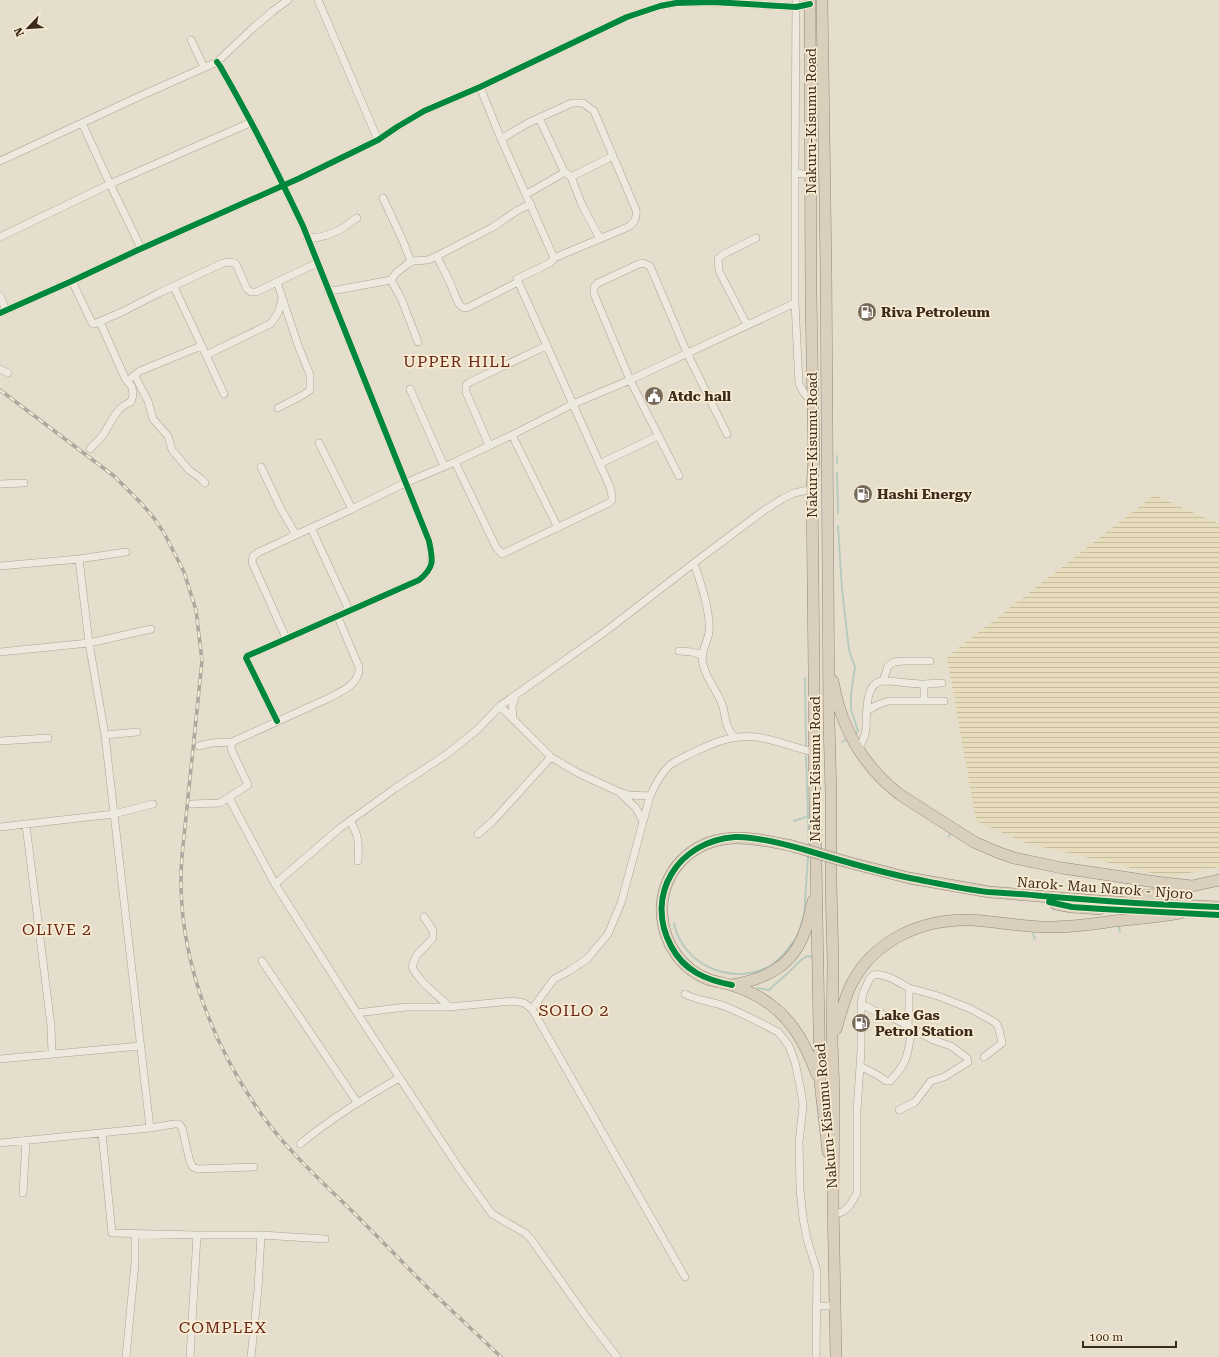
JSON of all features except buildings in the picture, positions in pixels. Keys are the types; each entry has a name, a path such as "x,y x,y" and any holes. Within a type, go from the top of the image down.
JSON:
{"highway":[{"name":"Nakuru-Kisumu Road","path":"822,0 826,269 829,724 833,963 833,1200"},
{"name":"Nakuru-Kisumu Road","path":"810,2 812,402 814,458 812,489 816,891 820,1082 833,1200"},
{"path":"829,655 834,685 842,714 858,749 868,764 878,776 899,794 974,842 1014,858 1062,868 1192,886"},
{"name":"Narok- Mau Narok - Njoro","path":"820,1082 810,1056 800,1037 788,1020 771,1005 757,996 732,986 709,980 693,972 675,953 668,940 662,917 661,906 665,886 678,864 685,857 707,843 735,837 792,846 909,878 990,892 1099,901 1219,907"},
{"path":"1099,901 1158,894 1219,880"},
{"path":"732,986 769,974 790,958 800,944 806,930 816,891"},
{"name":"Narok- Mau Narok - Njoro","path":"990,892 994,894 1072,907 1219,915"},
{"path":"832,1041 846,998 857,976 874,955 893,940 909,931 936,922 953,920 970,920 1024,927 1054,927 1180,913"},
{"path":"833,1200 836,1357"}],"street":[{"path":"0,161 217,62 258,23 288,0"},
{"path":"318,0 378,140"},
{"path":"0,296 3,311 72,281 141,248 284,185 378,140 424,111 480,87 627,17 660,6 676,3 810,2"},
{"path":"796,3 795,303 799,384 804,393 812,402"},
{"path":"191,40 204,67"},
{"path":"217,62 252,122 284,185 307,236 429,542 432,558 430,570 414,583 337,615 246,657 277,721"},
{"path":"480,87 482,96 527,194 554,258"},
{"path":"455,462 496,547 500,553 504,554 609,503 612,500 611,490 517,279 550,263 554,258 628,227 637,216 636,210 594,111 583,103 572,103 539,118 501,139"},
{"path":"539,118 600,239"},
{"path":"0,237 110,184 252,122"},
{"path":"82,123 141,248"},
{"path":"527,194 613,156"},
{"path":"795,173 811,175"},
{"path":"382,198 403,241 411,262"},
{"path":"328,290 337,290 391,280 396,273 411,262 428,260 437,256 493,227 518,210 531,204"},
{"path":"307,236 311,238 320,237 340,229 357,218"},
{"path":"747,325 720,272 718,259 722,254 756,238"},
{"path":"437,256 457,299 464,308 467,308 518,282"},
{"path":"72,281 92,323 94,324 174,287 223,262 236,264 247,289 251,292 256,292 317,263"},
{"path":"679,476 630,380 594,294 594,287 598,283 643,262 650,266 687,353 727,434"},
{"path":"391,280 401,298 418,342"},
{"path":"277,282 298,345 310,375 310,390 278,408"},
{"path":"174,287 224,394"},
{"path":"206,355 270,324 281,308 282,296"},
{"path":"286,638 252,562 253,556 259,552 405,483 455,462 573,404 630,380 795,303"},
{"path":"90,449 103,435 119,409 131,402 133,390 125,378 100,322"},
{"path":"129,382 136,374 201,346"},
{"path":"489,445 466,392 466,385 546,346"},
{"path":"0,369 8,373"},
{"path":"136,374 136,378 148,401 153,419 168,436 172,450 190,470 205,483"},
{"path":"410,390 444,466"},
{"path":"512,435 558,528"},
{"path":"599,464 658,436"},
{"path":"319,443 352,509"},
{"path":"261,467 281,509 296,535"},
{"path":"0,484 24,483"},
{"path":"275,884 350,821 447,754 477,730 500,706 606,631 694,562 782,499 794,493 812,489"},
{"path":"311,528 349,610"},
{"path":"0,566 79,560 126,552"},
{"path":"79,560 89,643 105,735 150,1128"},
{"path":"694,562 705,601 709,623 709,632 703,655 704,668 723,707 730,734 735,737"},
{"path":"199,746 211,743 232,742 341,692 356,680 360,672 359,667 337,615"},
{"path":"0,652 89,643 150,629"},
{"path":"679,651 703,655"},
{"path":"883,681 888,666 894,662 930,661"},
{"path":"858,749 864,738 868,699 871,689 875,684 883,681 924,684 942,683"},
{"path":"924,684 924,701"},
{"path":"513,719 512,706 516,695"},
{"path":"867,711 877,705 889,701 944,701"},
{"path":"500,706 551,757 578,773 617,791 629,795 650,796"},
{"path":"105,735 137,732"},
{"path":"532,1009 554,978 569,971 586,959 608,934 621,903 650,796 657,782 670,765 678,759 719,741 735,737 758,738 814,752"},
{"path":"0,741 48,738"},
{"path":"191,804 217,804 248,785 232,751 232,742"},
{"path":"478,834 498,815 551,757"},
{"path":"617,791 630,801 636,808 643,821"},
{"path":"229,798 275,884 356,1013 459,1168 492,1214 525,1233 531,1239 587,1318 617,1357"},
{"path":"0,828 114,814 154,804"},
{"path":"350,821 357,832 358,861"},
{"path":"26,825 51,1026 52,1054"},
{"path":"424,917 433,931 433,938 416,956 412,967 414,972 449,1007"},
{"path":"262,962 357,1102"},
{"path":"834,1215 844,1211 850,1205 857,1193 856,1110 860,1066 861,1004 868,980 873,974 893,979 909,988 938,996 971,1009 996,1023 1002,1043 984,1058"},
{"path":"860,1066 886,1081 890,1081 907,1059 910,1027 909,988"},
{"path":"685,994 700,1001 707,1000 726,1007 778,1032 789,1046 795,1062 803,1106 799,1142 800,1189 803,1218 806,1239 817,1271 816,1357"},
{"path":"356,1013 406,1007 449,1007 513,1001 524,1003 532,1009 685,1277"},
{"path":"861,1004 950,1046 967,1058 968,1062 944,1077 931,1080 915,1102 899,1110"},
{"path":"0,1059 140,1046"},
{"path":"300,1144 321,1127 357,1102 399,1078"},
{"path":"0,1142 102,1133 179,1124 182,1128 190,1162 193,1167 198,1169 254,1166"},
{"path":"102,1133 112,1233 261,1235 325,1239"},
{"path":"23,1193 26,1140"},
{"path":"126,1357 135,1263 135,1234"},
{"path":"190,1357 197,1235"},
{"path":"251,1357 258,1289 261,1235"},
{"path":"816,1306 835,1306"}],"shaded area":[{"path":"1154,495 1219,524 1219,867 1169,877 1026,843 976,821 947,657"}],"waterway":[{"path":"837,456 837,463"},
{"path":"837,473 838,513"},
{"path":"838,526 842,589 849,650 855,667 851,694 851,709 858,731 854,734"},
{"path":"805,678 806,746"},
{"path":"842,742 847,739"},
{"path":"806,756 809,844"},
{"path":"794,821 809,816"},
{"path":"800,928 804,916 808,857"},
{"path":"674,923 679,937 687,950 697,960 709,967 723,972 737,974 752,973 771,965 783,955 796,938"},
{"path":"1119,927 1120,932"},
{"path":"1033,934 1035,939"},
{"path":"758,988 769,990 807,956 812,957"}],"railway":[{"path":"0,390 114,476 154,518 164,533 184,572 196,610 202,661 182,856 181,889 184,921 189,953 197,985 208,1016 236,1075 253,1102 288,1147 429,1289 501,1357"}],"cycle path":[{"path":"0,313 300,178 378,140 424,111 480,87 627,17 660,6 676,3 713,2 796,7 810,4"},
{"path":"217,62 253,125 303,226 429,541 432,558 432,563 428,571 419,580 247,656 246,658 277,721"},
{"path":"732,985 705,977 689,968 682,962 671,946 664,927 662,908 664,890 672,874 683,860 697,849 715,841 735,837 772,841 885,872 978,891 1108,901 1219,907"},
{"path":"1049,902 1072,907 1219,915"}],"place":[{"name":"Riva Petroleum","path":"867,312"},
{"name":"Atdc hall","path":"654,396"},
{"name":"Hashi Energy","path":"863,494"},
{"name":"Lake Gas Petrol Station","path":"861,1023"}],"district":[{"name":"UPPER HILL","path":"457,361"},
{"name":"OLIVE 2","path":"57,929"},
{"name":"SOILO 2","path":"574,1010"},
{"name":"COMPLEX","path":"223,1327"}]}
